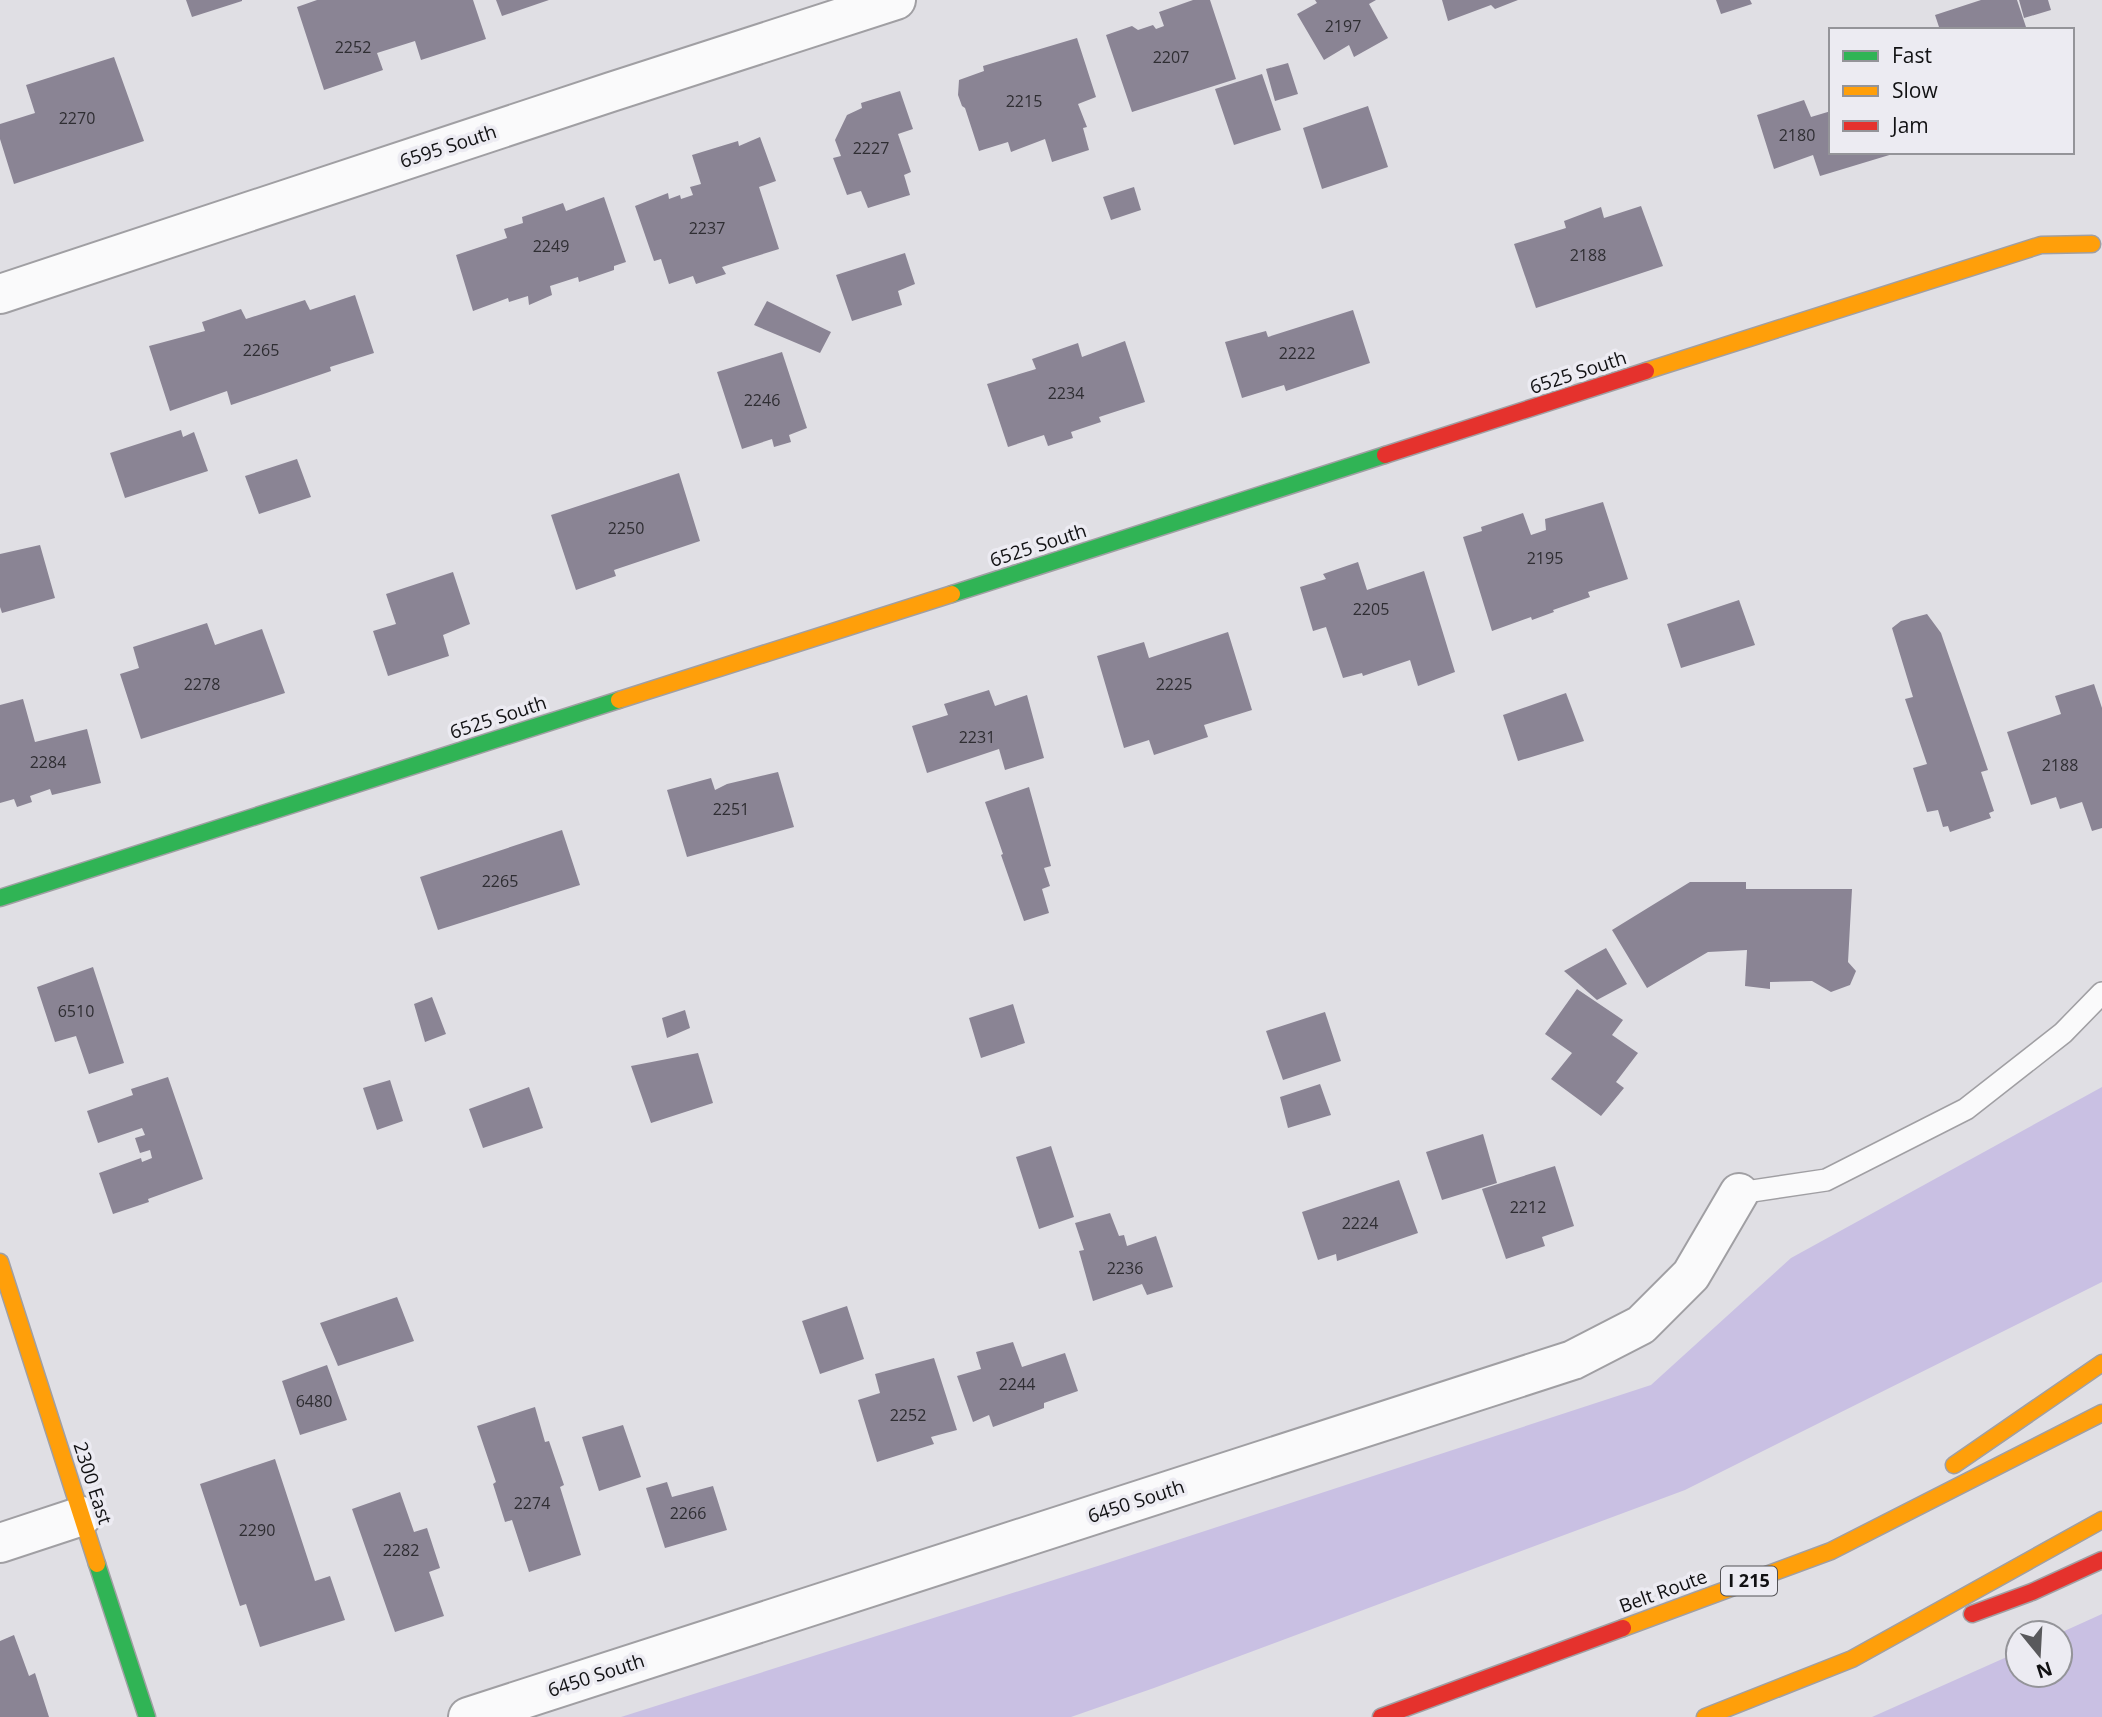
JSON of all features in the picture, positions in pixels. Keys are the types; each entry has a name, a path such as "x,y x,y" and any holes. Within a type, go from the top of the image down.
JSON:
{"main road":[{"name":"6525 South","path":"0,898 2041,246 2097,241"},
{"name":"2300 East","path":"0,1262 147,1717"},
{"path":"1944,1473 2102,1363"},
{"name":"Belt Route","path":"1381,1717 1831,1551 2102,1413"},
{"path":"1831,1551 1921,1488"},
{"path":"1853,1659 2102,1521"},
{"path":"1705,1717 2032,1592 2102,1560"}],"street":[{"name":"6595 South","path":"0,294 896,0"},
{"name":"6450 South","path":"468,1717 1573,1360 1641,1325 1691,1275 1739,1193"},
{"path":"0,1543 82,1516"}],"lane":[{"path":"1739,1193 1826,1180 1966,1109 2063,1033 2102,993"}],"shaded area":[{"path":"2102,1087 2102,1282 1685,1490 1071,1717 621,1717 1104,1564 1651,1385 1791,1258"},
{"path":"2102,1614 2102,1717 1872,1717 2004,1658 2004,1689 2074,1689 2074,1627"}],"building":[{"path":"186,0 242,0 242,1 192,17"},
{"path":"317,0 473,0 486,39 421,60 415,41 377,53 383,70 324,90 297,7"},
{"path":"496,0 549,0 502,16"},
{"path":"1193,0 1210,0 1236,79 1132,112 1106,35 1132,26 1138,30 1153,25 1156,29 1164,26 1159,12"},
{"path":"1315,0 1376,0 1369,4 1388,38 1354,57 1349,45 1324,60 1297,14 1317,3"},
{"path":"1442,0 1518,0 1495,9 1491,5 1448,21"},
{"path":"1716,0 1750,0 1752,4 1721,14"},
{"path":"1981,0 2017,0 2026,28 1939,28 1935,15"},
{"path":"2019,0 2048,0 2051,10 2024,18"},
{"path":"1077,38 1096,97 1078,104 1087,127 1083,128 1089,150 1052,162 1045,139 1011,152 1008,142 979,151 958,95 959,80 984,71 983,66"},
{"path":"114,57 144,141 14,184 0,139 0,124 35,113 26,85"},
{"path":"1288,63 1298,94 1275,101 1266,69"},
{"path":"1262,74 1281,130 1234,145 1215,89"},
{"path":"900,91 913,129 898,134 911,172 904,175 910,195 868,208 861,191 847,195 833,158 841,156 835,140 847,115 862,108 861,103"},
{"path":"1804,100 1811,117 1829,112 1829,154 1893,154 1820,176 1813,155 1774,169 1757,115"},
{"path":"1368,106 1388,167 1322,189 1303,128"},
{"path":"760,137 776,181 759,187 779,249 722,267 726,274 696,284 693,276 669,284 661,259 654,261 635,206 668,193 669,199 680,195 681,199 693,195 690,187 701,184 692,155 738,141 739,146"},
{"path":"1134,187 1141,210 1111,220 1103,197"},
{"path":"604,197 626,262 614,266 614,270 579,282 578,277 550,286 552,295 529,305 528,296 509,302 508,298 473,311 456,255 507,238 504,229 523,223 522,217 563,203 566,211"},
{"path":"1641,206 1663,266 1536,308 1514,244 1566,228 1564,221 1601,207 1604,218"},
{"path":"905,253 915,284 898,291 902,305 852,321 836,275"},
{"path":"355,295 374,353 330,367 331,371 231,405 227,391 170,411 149,346 205,331 202,322 241,309 246,319 305,300 310,310"},
{"path":"767,301 831,332 820,353 754,325"},
{"path":"1353,310 1370,363 1286,391 1284,385 1242,398 1225,342 1266,331 1268,337"},
{"path":"1125,341 1145,402 1099,417 1101,422 1071,432 1073,438 1048,446 1044,435 1008,447 987,384 1036,369 1032,359 1078,343 1082,357"},
{"path":"782,352 807,428 789,435 791,442 774,447 772,439 742,449 717,372"},
{"path":"181,430 183,437 194,432 208,471 125,498 110,453"},
{"path":"297,459 311,497 259,514 245,476"},
{"path":"679,473 700,541 614,570 616,576 576,590 551,515"},
{"path":"1603,502 1628,579 1588,592 1590,597 1553,610 1554,612 1492,631 1463,537 1482,531 1481,527 1523,513 1531,535 1546,530 1545,519"},
{"path":"40,545 55,598 2,613 0,554"},
{"path":"1358,562 1367,590 1424,571 1455,672 1418,686 1410,660 1363,676 1362,673 1343,678 1326,627 1313,631 1300,587 1326,579 1323,574"},
{"path":"453,572 470,624 443,635 449,656 388,676 373,631 396,624 386,594"},
{"path":"1739,600 1755,645 1681,668 1667,624"},
{"path":"1927,614 1941,633 1988,770 1981,772 1994,811 1989,813 1991,818 1950,832 1948,826 1943,827 1938,810 1927,812 1913,768 1927,764 1905,699 1913,697 1892,628 1901,621"},
{"path":"207,623 215,645 262,629 285,693 141,739 120,674 139,668 133,647"},
{"path":"1228,632 1252,710 1204,725 1208,737 1154,755 1149,740 1124,748 1097,656 1144,642 1149,658"},
{"path":"2094,684 2102,708 2102,828 2092,831 2082,802 2060,809 2056,797 2031,805 2007,732 2061,714 2055,696"},
{"path":"989,690 995,706 1027,695 1044,758 1005,770 999,749 927,773 912,726 948,715 944,704"},
{"path":"1566,693 1584,741 1518,761 1503,715"},
{"path":"23,699 35,742 87,729 101,783 52,795 50,789 30,796 32,802 17,807 14,799 0,803 0,705"},
{"path":"778,772 794,827 687,857 667,790 711,778 715,790 727,784"},
{"path":"1029,787 1051,866 1044,868 1050,886 1042,889 1049,913 1024,921 985,802"},
{"path":"562,830 580,885 438,930 420,877"},
{"path":"1690,882 1746,882 1746,889 1852,889 1848,962 1856,971 1850,985 1831,992 1812,981 1770,982 1770,989 1745,986 1747,950 1708,952 1647,988 1612,930"},
{"path":"1606,948 1627,984 1597,1000 1564,971"},
{"path":"93,967 124,1063 89,1074 76,1036 55,1042 37,987"},
{"path":"1577,989 1623,1020 1612,1035 1638,1053 1616,1082 1624,1088 1601,1116 1551,1079 1572,1053 1545,1034"},
{"path":"432,997 446,1034 425,1042 414,1004"},
{"path":"1013,1004 1025,1043 981,1058 969,1018"},
{"path":"685,1010 690,1028 667,1038 662,1018"},
{"path":"1325,1012 1341,1061 1283,1080 1266,1031"},
{"path":"698,1053 713,1103 651,1123 631,1066"},
{"path":"168,1077 203,1179 113,1214 99,1173 141,1158 142,1162 152,1158 150,1150 140,1153 135,1138 145,1135 142,1128 98,1143 87,1111 133,1095 131,1089"},
{"path":"390,1080 403,1121 377,1130 363,1088"},
{"path":"1320,1084 1331,1115 1288,1128 1280,1097"},
{"path":"529,1087 543,1128 483,1148 469,1109"},
{"path":"1483,1134 1497,1183 1442,1200 1426,1152"},
{"path":"1051,1146 1074,1217 1039,1229 1016,1157"},
{"path":"1555,1166 1574,1226 1542,1237 1545,1246 1506,1259 1482,1189"},
{"path":"1399,1180 1418,1233 1337,1261 1336,1254 1318,1260 1302,1212"},
{"path":"1110,1213 1119,1236 1124,1235 1127,1246 1156,1236 1173,1287 1147,1295 1142,1284 1093,1301 1079,1251 1084,1250 1075,1223"},
{"path":"397,1297 414,1341 338,1366 320,1323"},
{"path":"847,1306 864,1359 820,1374 802,1321"},
{"path":"1013,1342 1022,1367 1065,1353 1078,1391 1044,1403 1044,1408 993,1427 989,1415 973,1422 957,1376 981,1369 976,1352"},
{"path":"934,1358 957,1430 931,1437 934,1444 877,1462 858,1400 880,1393 875,1374"},
{"path":"327,1365 347,1420 300,1435 282,1381"},
{"path":"535,1407 545,1442 549,1441 564,1485 560,1487 581,1555 529,1572 512,1520 505,1522 493,1484 496,1482 477,1426"},
{"path":"623,1425 641,1477 599,1491 582,1437"},
{"path":"275,1459 315,1581 330,1576 345,1620 260,1647 246,1604 240,1606 200,1484"},
{"path":"667,1482 672,1497 713,1486 727,1530 665,1548 646,1488"},
{"path":"400,1492 414,1532 427,1528 440,1568 429,1572 444,1616 395,1632 352,1509"},
{"path":"14,1635 29,1676 35,1673 49,1717 0,1717 0,1641"}],"traffic: fast":[{"path":"952,594 1385,455"},
{"path":"0,898 619,700"},
{"path":"97,1564 147,1717"}],"traffic: slow":[{"path":"1646,371 2041,245 2092,244"},
{"path":"619,700 952,594"},
{"path":"0,1262 97,1564"},
{"path":"1954,1465 2102,1363"},
{"path":"1623,1628 1831,1551 2102,1413"},
{"path":"1705,1717 1852,1659 2102,1520"}],"traffic: jam":[{"path":"1385,455 1646,371"},
{"path":"1972,1614 2032,1592 2102,1560"},
{"path":"1381,1717 1623,1628"}]}
